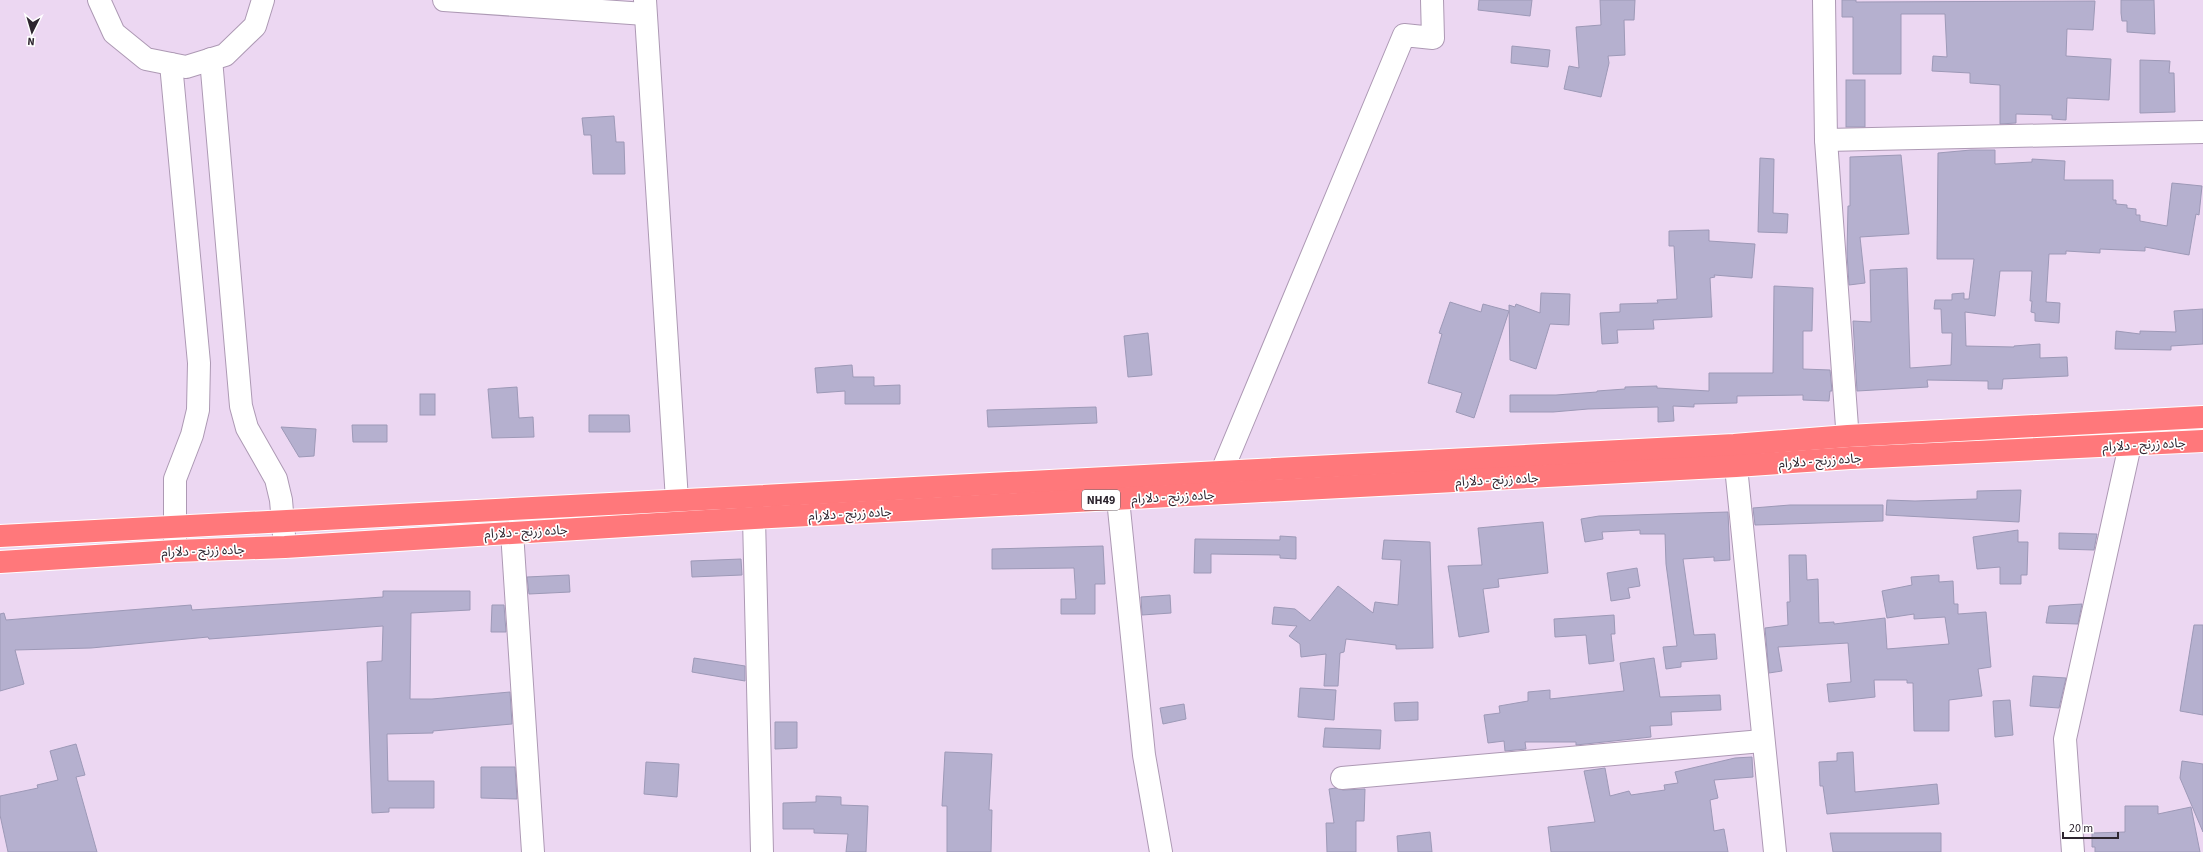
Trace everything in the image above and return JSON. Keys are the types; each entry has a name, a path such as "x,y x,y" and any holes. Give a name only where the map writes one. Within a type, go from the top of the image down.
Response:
{"highway":[{"name":"جاده زرنج - دلارام","path":"0,562 176,551 284,547 754,518 1118,499 1735,456 1848,436 2203,418"},
{"name":"جاده زرنج - دلارام","path":"0,536 1222,471 1735,456 1850,458 2203,441"}],"street":[{"path":"99,0 114,33 146,59 186,67 225,55 255,26 263,0"},
{"path":"444,0 645,7 677,500"},
{"path":"1222,471 1404,35 1433,38 1432,0"},
{"path":"1824,0 1826,140 1850,458"},
{"path":"211,59 241,406 247,428 276,479 281,500 284,547"},
{"path":"171,64 199,363 198,410 192,435 175,479 176,551"},
{"path":"1826,140 2203,132"},
{"path":"2073,852 2066,739 2130,445 2129,421"},
{"path":"1735,456 1762,741 1775,852"},
{"path":"1118,477 1118,499 1144,755 1161,852"},
{"path":"754,518 762,852"},
{"path":"512,532 533,852"},
{"path":"1342,778 1762,741"}],"building":[{"path":"1479,0 1532,0 1530,16 1478,10"},
{"path":"1600,0 1635,0 1634,20 1624,20 1625,55 1608,56 1609,63 1601,97 1564,89 1569,66 1579,68 1576,27 1601,25"},
{"path":"1842,0 1856,0 1856,2 2095,1 2093,30 2067,29 2066,56 2111,59 2109,100 2067,98 2066,120 2052,119 2052,115 2016,114 2016,123 2000,124 2000,85 1970,83 1970,73 1932,71 1933,56 1947,57 1945,14 1901,14 1901,74 1853,74 1853,17 1842,17"},
{"path":"2121,0 2154,0 2155,34 2127,32 2127,21 2122,21"},
{"path":"1512,46 1550,50 1548,67 1511,63"},
{"path":"2140,60 2170,61 2169,73 2174,73 2175,112 2140,113"},
{"path":"1846,80 1865,80 1865,127 1846,127"},
{"path":"614,116 616,142 624,142 625,174 593,174 591,135 584,135 582,118"},
{"path":"1971,150 1995,150 1995,164 2032,162 2032,159 2065,161 2064,180 2113,180 2113,200 2116,200 2116,204 2127,205 2127,208 2136,209 2136,215 2140,215 2140,221 2167,226 2172,183 2202,186 2199,215 2196,214 2189,255 2145,247 2145,251 2100,249 2100,253 2066,251 2066,254 2049,254 2046,302 2060,303 2059,323 2035,321 2035,313 2031,312 2032,301 2030,301 2032,271 2000,271 1995,316 1965,312 1966,346 2014,347 2040,344 2040,358 2067,357 2068,376 2003,379 2002,389 1988,389 1988,381 1927,380 1928,387 1857,391 1853,321 1871,322 1870,270 1907,268 1910,368 1951,365 1952,333 1942,333 1941,309 1934,309 1935,300 1952,300 1952,294 1964,293 1964,299 1969,299 1974,259 1937,259 1938,153"},
{"path":"1901,155 1909,234 1860,237 1865,283 1849,285 1847,253 1848,206 1850,206 1850,157"},
{"path":"1760,158 1774,159 1773,213 1788,214 1787,233 1758,232"},
{"path":"1709,230 1709,241 1755,244 1752,278 1714,275 1715,277 1710,278 1712,317 1653,320 1654,329 1617,330 1618,343 1602,344 1600,313 1620,312 1620,304 1658,303 1657,300 1677,299 1674,246 1669,246 1669,231"},
{"path":"1774,286 1813,288 1812,331 1803,331 1803,369 1830,370 1832,391 1830,391 1829,401 1803,400 1803,395 1737,396 1737,403 1694,404 1694,407 1673,406 1674,421 1658,422 1658,407 1588,409 1553,412 1510,412 1510,395 1556,395 1625,389 1625,387 1657,386 1657,388 1709,391 1709,373 1773,373"},
{"path":"1541,293 1570,294 1569,325 1550,324 1536,369 1510,360 1509,305 1515,307 1516,304 1540,313"},
{"path":"1450,302 1481,312 1483,304 1509,311 1474,418 1456,412 1462,393 1428,383 1442,334 1439,333"},
{"path":"2203,309 2203,344 2171,346 2171,350 2115,349 2116,331 2140,334 2140,331 2176,332 2174,311"},
{"path":"1148,333 1152,375 1128,377 1124,336"},
{"path":"852,365 853,377 874,377 874,386 900,385 900,404 845,404 845,391 817,393 815,368"},
{"path":"517,387 519,418 533,417 534,437 492,438 488,389"},
{"path":"420,394 435,394 435,415 420,415"},
{"path":"1096,407 1097,423 988,427 987,410"},
{"path":"589,415 629,415 630,432 589,432"},
{"path":"352,425 387,425 387,442 353,442"},
{"path":"281,427 316,429 314,456 299,457"},
{"path":"2021,490 2019,522 1886,515 1887,500 1915,501 1977,499 1977,491"},
{"path":"1790,505 1883,505 1883,521 1755,525 1753,508"},
{"path":"1728,512 1730,560 1714,561 1714,557 1683,559 1694,635 1715,634 1717,659 1681,662 1681,667 1666,669 1663,647 1677,646 1666,564 1665,534 1640,534 1640,530 1602,532 1603,539 1585,542 1581,519 1599,516"},
{"path":"1543,522 1548,573 1498,579 1499,587 1483,589 1489,632 1459,637 1448,566 1482,565 1478,528"},
{"path":"2018,530 2018,542 2028,542 2027,575 2021,575 2021,584 2000,584 2000,567 1977,569 1973,537"},
{"path":"2059,533 2097,534 2094,550 2059,549"},
{"path":"1280,536 1296,537 1296,559 1280,558 1280,555 1211,554 1211,573 1194,573 1195,539 1280,540"},
{"path":"1384,540 1430,542 1433,648 1396,649 1396,645 1346,639 1344,652 1340,653 1338,686 1324,686 1326,654 1301,657 1300,644 1289,636 1297,626 1272,624 1274,607 1295,609 1310,621 1338,586 1373,613 1375,602 1398,605 1401,560 1382,559"},
{"path":"1103,546 1105,584 1095,584 1095,614 1061,614 1061,599 1076,599 1074,568 992,569 992,549"},
{"path":"1789,555 1806,555 1807,580 1818,579 1819,623 1834,622 1834,624 1885,618 1887,649 1949,644 1945,617 1914,619 1914,614 1887,618 1882,591 1912,585 1911,577 1939,575 1939,582 1953,581 1954,604 1958,604 1958,614 1986,612 1991,667 1978,669 1982,696 1949,700 1949,731 1914,731 1913,683 1907,683 1907,680 1874,680 1875,697 1829,702 1827,684 1851,682 1848,643 1778,647 1782,671 1769,673 1765,628 1788,625 1787,602 1790,602"},
{"path":"741,559 742,575 692,577 691,561"},
{"path":"1637,568 1640,586 1628,588 1630,598 1611,601 1607,573"},
{"path":"569,575 570,592 529,594 527,577"},
{"path":"383,591 470,591 470,610 411,613 410,699 432,699 510,692 512,724 433,731 433,733 387,734 388,781 434,781 434,808 389,808 389,812 372,813 367,662 382,661 383,626 209,639 208,637 91,648 15,650 24,684 0,691 0,614 4,613 6,620 191,605 192,610 383,597"},
{"path":"1170,595 1171,613 1142,615 1141,597"},
{"path":"2082,604 2078,624 2046,623 2049,606"},
{"path":"492,605 504,605 506,632 491,632"},
{"path":"1614,615 1615,634 1611,634 1614,661 1589,664 1586,635 1555,637 1554,619"},
{"path":"2194,625 2203,625 2203,715 2180,711"},
{"path":"694,658 745,666 745,681 692,672"},
{"path":"1654,658 1660,697 1720,695 1721,710 1671,712 1672,725 1650,726 1651,737 1576,745 1576,742 1525,742 1526,749 1505,751 1504,741 1488,743 1484,715 1500,713 1499,706 1528,701 1528,692 1550,690 1550,699 1624,691 1620,663"},
{"path":"2033,676 2066,678 2059,708 2030,706"},
{"path":"1300,688 1336,690 1334,720 1298,717"},
{"path":"2010,700 2013,735 1995,737 1993,701"},
{"path":"1418,702 1418,720 1395,721 1394,703"},
{"path":"1184,704 1186,719 1163,724 1160,708"},
{"path":"775,722 797,722 797,748 775,749"},
{"path":"1325,728 1381,730 1380,749 1323,747"},
{"path":"76,744 85,775 76,777 97,852 8,852 0,815 0,796 38,788 37,785 58,780 50,751"},
{"path":"945,752 992,754 989,810 992,810 991,852 947,852 947,806 942,806"},
{"path":"1853,752 1855,792 1937,784 1939,804 1827,814 1823,786 1820,786 1819,762 1837,761 1837,753"},
{"path":"1752,757 1753,777 1714,780 1718,798 1710,800 1714,831 1724,829 1728,852 1551,852 1548,827 1595,822 1584,771 1605,768 1610,796 1629,791 1631,795 1665,790 1664,785 1678,783 1675,772 1735,758"},
{"path":"2182,761 2203,764 2203,832 2180,778"},
{"path":"646,762 679,764 677,797 644,794"},
{"path":"481,767 515,767 517,799 481,798"},
{"path":"1336,788 1343,790 1365,789 1364,821 1356,821 1356,852 1327,852 1326,823 1334,823 1329,789"},
{"path":"816,796 841,797 841,805 868,806 866,852 846,852 848,834 814,833 814,829 783,829 783,803 816,802"},
{"path":"2125,806 2158,806 2158,814 2191,807 2200,852 2095,852 2095,847 2092,847 2092,833 2125,832"},
{"path":"1430,832 1432,852 1398,852 1397,836"},
{"path":"1830,833 1941,833 1941,852 1833,852"}]}
